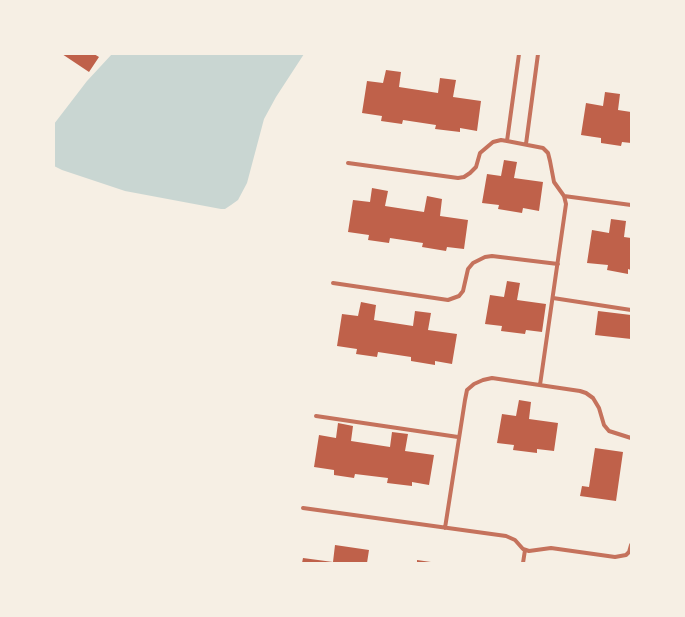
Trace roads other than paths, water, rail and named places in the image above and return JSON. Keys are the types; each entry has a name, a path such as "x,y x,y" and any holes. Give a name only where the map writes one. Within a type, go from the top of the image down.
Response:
{"lane":[{"path":"507,141 519,54"},
{"path":"526,144 538,54"},
{"path":"348,163 464,178 476,167 480,153 493,142 507,141 526,144 543,148 548,153 554,182 564,196 566,212 540,385"},
{"path":"564,196 631,206"},
{"path":"333,283 448,300 459,296 463,291 468,269 473,263 485,257 492,256 558,264"},
{"path":"553,298 631,310"},
{"path":"444,528 465,400 468,390 474,384 492,378 586,393 593,398 599,408 604,425 609,431 631,438"},
{"path":"316,416 458,437"},
{"path":"303,508 506,536 529,551 551,548 615,557 626,555 630,552 631,545"},
{"path":"523,563 525,550"}]}
